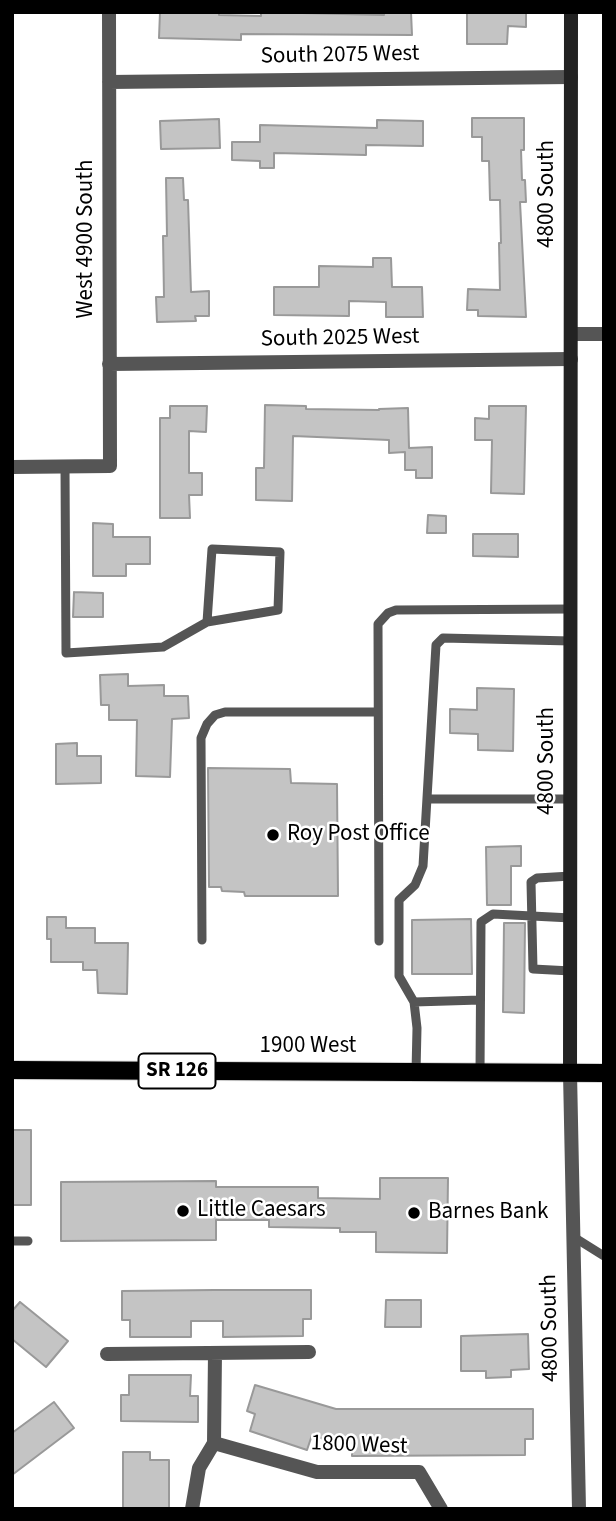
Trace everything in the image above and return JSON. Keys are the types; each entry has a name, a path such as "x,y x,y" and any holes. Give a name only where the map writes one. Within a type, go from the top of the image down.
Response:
{"main road":[{"name":"4800 South","path":"570,1073 571,12"},
{"name":"1900 West","path":"12,1070 604,1073"}],"street":[{"name":"West 4900 South","path":"65,467 110,466 110,12"},
{"name":"South 2075 West","path":"109,82 570,77"},
{"path":"571,334 604,334"},
{"name":"South 2025 West","path":"109,364 570,359"},
{"path":"12,467 65,467"},
{"name":"4800 South","path":"570,1073 579,1509"},
{"path":"107,1354 309,1352"},
{"path":"192,1509 199,1468 214,1443 215,1353"},
{"name":"1800 West","path":"214,1443 317,1472 419,1472 442,1509"}],"lane":[{"path":"65,467 66,653 163,647 207,622 278,610 280,552 212,549 207,622"},
{"path":"379,941 378,624 388,613 396,610 570,609"},
{"path":"416,1072 414,1002 399,976 399,900 415,885 424,866 435,652 439,640 570,641"},
{"path":"202,940 201,738 206,724 215,715 225,712 378,712"},
{"path":"428,799 570,799"},
{"path":"570,876 534,879 531,882 533,969 570,971"},
{"path":"480,1073 481,922 493,914 570,918"},
{"path":"414,1002 480,1000"},
{"path":"572,1236 604,1256"},
{"path":"12,1241 28,1241"}],"building":[{"path":"160,12 219,12 219,15 261,16 261,12 384,15 384,12 411,12 412,35 241,34 241,40 159,38"},
{"path":"467,12 526,12 526,27 508,26 507,44 467,44"},
{"path":"472,118 524,118 524,150 521,150 526,202 520,202 526,317 478,316 478,310 467,310 468,289 500,290 500,200 490,200 489,161 482,161 482,137 472,137"},
{"path":"219,119 220,148 161,149 160,121"},
{"path":"377,120 423,121 423,146 366,145 366,155 274,153 274,168 260,168 260,161 232,160 232,142 260,142 260,125 377,128"},
{"path":"166,178 183,178 184,200 188,200 191,292 209,291 209,316 195,316 196,321 157,322 156,297 164,297"},
{"path":"373,258 391,258 392,287 422,287 423,317 386,317 386,302 349,301 349,316 274,315 274,287 319,287 319,266 373,267"},
{"path":"265,405 306,406 306,409 408,408 409,448 432,447 432,478 416,478 416,470 405,470 405,452 389,453 389,440 293,436 292,501 256,500 256,468 264,468"},
{"path":"170,406 207,406 206,432 189,431 189,473 202,473 202,495 189,495 190,518 160,518 160,418 170,418"},
{"path":"489,406 526,406 524,494 491,493 492,440 475,440 475,418 489,419"},
{"path":"428,515 446,516 446,533 427,533"},
{"path":"93,523 113,524 113,537 150,537 150,564 126,564 126,576 93,576"},
{"path":"473,534 518,534 518,557 473,556"},
{"path":"74,592 103,593 103,617 73,617"},
{"path":"128,674 128,686 164,685 164,696 188,696 189,718 172,719 170,777 136,776 137,720 109,720 109,705 101,705 100,675"},
{"path":"477,688 514,689 513,751 478,750 478,734 450,733 450,709 477,710"},
{"path":"77,743 77,756 101,756 101,783 56,784 56,744"},
{"name":"Roy Post Office","path":"208,768 290,769 291,783 337,784 338,896 245,896 244,892 222,891 221,887 209,887"},
{"path":"521,846 521,866 511,866 511,905 487,905 486,847"},
{"path":"47,917 66,917 66,928 95,928 95,943 128,943 127,994 98,993 97,970 83,970 83,962 51,962"},
{"path":"471,919 472,974 412,974 412,920"},
{"path":"504,923 525,923 524,1013 503,1012"},
{"path":"12,1130 31,1130 31,1205 12,1205"},
{"path":"380,1178 448,1178 447,1253 376,1252 376,1232 340,1232 340,1228 269,1227 269,1220 216,1220 216,1240 61,1241 61,1182 216,1181 216,1187 318,1187 318,1198 380,1199"},
{"path":"311,1290 311,1319 303,1319 303,1336 223,1337 223,1321 191,1321 191,1337 130,1337 130,1320 122,1320 122,1291"},
{"path":"386,1300 421,1300 421,1327 385,1327"},
{"path":"20,1302 68,1341 46,1367 12,1339 12,1311"},
{"path":"528,1334 529,1369 511,1370 511,1377 486,1378 486,1371 461,1371 461,1336"},
{"path":"129,1375 191,1375 190,1396 198,1396 198,1422 121,1421 121,1395 129,1395"},
{"path":"255,1385 336,1409 533,1409 533,1439 525,1439 525,1455 352,1456 352,1438 324,1439 312,1435 307,1450 250,1431 255,1414 247,1411"},
{"path":"54,1402 74,1428 12,1475 12,1433"},
{"path":"123,1452 150,1452 150,1460 169,1460 169,1509 123,1509"}],"place":[{"name":"Roy Post Office","path":"273,835"},
{"name":"Little Caesars","path":"183,1211"},
{"name":"Barnes Bank","path":"414,1213"}]}
